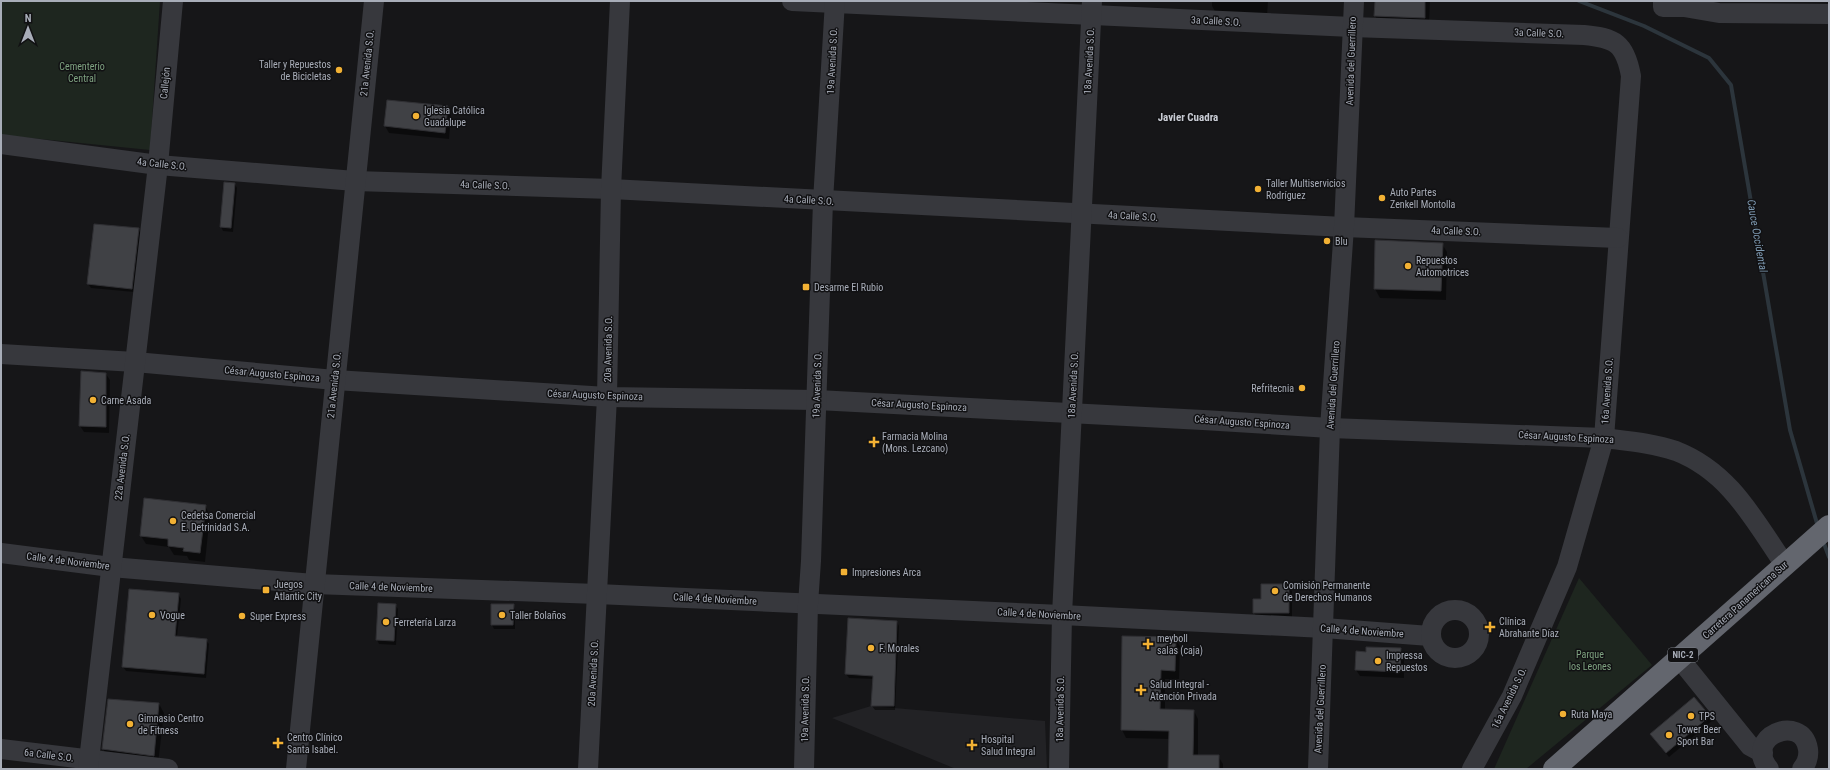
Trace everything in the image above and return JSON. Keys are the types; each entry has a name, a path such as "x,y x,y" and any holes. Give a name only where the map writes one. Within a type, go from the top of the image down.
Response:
{"highway":[{"name":"Carretera Panamericana Sur","path":"1554,769 1821,533"}],"street":[{"name":"Callejón","path":"158,164 173,1"},
{"name":"21a Avenida S.O.","path":"296,769 374,1"},
{"name":"20a Avenida S.O.","path":"588,769 607,396 611,189 620,1"},
{"name":"3a Calle S.O.","path":"792,1 1091,8 1352,27 1602,36 1613,40 1628,60"},
{"name":"Avenida del Guerrillero","path":"1318,769 1330,428 1344,227 1354,1"},
{"path":"1663,1 1663,7 1684,7 1719,13 1829,14"},
{"name":"19a Avenida S.O.","path":"804,769 808,604 817,400 823,200 835,2"},
{"name":"18a Avenida S.O.","path":"1059,769 1062,615 1091,8"},
{"name":"16a Avenida S.O.","path":"1472,769 1512,696 1567,567 1604,438 1631,76 1628,60"},
{"name":"4a Calle S.O.","path":"1,144 158,164 355,181 611,189 1344,227 1618,238"},
{"name":"22a Avenida S.O.","path":"89,765 158,164"},
{"name":"César Augusto Espinoza","path":"1,354 135,362 335,380 607,396 817,400 1330,428 1604,438 1656,446 1677,452 1711,472 1736,493 1785,565"},
{"name":"Calle 4 de Noviembre","path":"1,553 111,567 314,584 597,594 1062,615 1324,628 1430,636"},
{"path":"1680,658 1750,746 1766,761"},
{"path":"1766,761 1764,746 1772,735 1779,731 1793,731 1804,740 1808,746 1807,761 1802,769"},
{"name":"6a Calle S.O.","path":"1,749 89,765 168,769"}],"shaded area":[{"name":"Hospital Salud Integral","path":"871,706 1045,721 1047,769 956,769 832,718"}],"green space":[{"name":"Cementerio Central","path":"1,1 160,1 150,150 1,135"},
{"name":"Parque los Leones","path":"1579,578 1652,665 1526,769 1494,769"}],"building":[{"path":"1375,1 1425,1 1425,18 1374,16"},
{"name":"Iglesia Católica Guadalupe","path":"387,100 448,106 445,133 384,126"},
{"path":"224,182 235,183 231,228 220,227"},
{"path":"94,224 139,228 132,289 87,284"},
{"name":"Repuestos Automotrices","path":"1375,240 1443,243 1441,291 1374,289"},
{"name":"Carne Asada","path":"81,371 106,373 106,427 79,426"},
{"name":"Cedetsa Comercial E. Detrinidad S.A.","path":"144,498 206,505 200,553 183,551 184,548 168,546 168,539 140,536"},
{"name":"Comisión Permanente de Derechos Humanos","path":"1261,584 1289,584 1289,613 1253,613 1253,599 1261,599"},
{"name":"Vogue","path":"129,589 179,593 175,636 207,639 204,674 122,667"},
{"name":"Ferretería Larza","path":"378,603 396,604 394,641 376,640"},
{"name":"Taller Bolaños","path":"491,604 514,604 513,625 491,625"},
{"name":"F. Morales","path":"848,618 897,621 894,706 871,706 873,676 845,674"},
{"name":"Salud Integral - Atención Privada","path":"1122,636 1176,637 1175,671 1161,670 1160,709 1194,710 1193,755 1219,755 1219,769 1168,769 1169,731 1121,730"},
{"name":"Impressa Repuestos","path":"1366,647 1401,648 1400,672 1355,670 1356,651 1366,652"},
{"path":"1694,697 1710,716 1666,753 1650,734"},
{"name":"Gimnasio Centro de Fitness","path":"108,699 159,703 154,756 102,749"}],"waterway":[{"name":"Cauce Occidental","path":"1579,1 1644,26 1709,58 1731,85 1790,430 1818,527"},
{"name":"Cauce Occidental","path":"1823,541 1829,557"}],"place":[{"name":"Taller y Repuestos de Bicicletas","path":"339,70"},
{"name":"Iglesia Católica Guadalupe","path":"416,116"},
{"name":"Taller Multiservicios Rodríguez","path":"1258,189"},
{"name":"Auto Partes Zenkell Montolla","path":"1382,198"},
{"name":"Blu","path":"1327,241"},
{"name":"Repuestos Automotrices","path":"1408,266"},
{"name":"Desarme El Rubio","path":"806,287"},
{"name":"Refritecnia","path":"1302,388"},
{"name":"Carne Asada","path":"93,400"},
{"name":"Farmacia Molina (Mons. Lezcano)","path":"874,442"},
{"name":"Cedetsa Comercial E. Detrinidad S.A.","path":"173,521"},
{"name":"Impresiones Arca","path":"844,572"},
{"name":"Juegos Atlantic City","path":"266,590"},
{"name":"Comisión Permanente de Derechos Humanos","path":"1275,591"},
{"name":"Vogue","path":"152,615"},
{"name":"Taller Bolaños","path":"502,615"},
{"name":"Super Express","path":"242,616"},
{"name":"Ferretería Larza","path":"386,622"},
{"name":"Clínica Abrahante Díaz","path":"1490,627"},
{"name":"meyboll salas (caja)","path":"1148,644"},
{"name":"F. Morales","path":"871,648"},
{"name":"Impressa Repuestos","path":"1378,661"},
{"name":"Salud Integral - Atención Privada","path":"1141,690"},
{"name":"Ruta Maya","path":"1563,714"},
{"name":"TPS","path":"1691,716"},
{"name":"Gimnasio Centro de Fitness","path":"130,724"},
{"name":"Tower Beer Sport Bar","path":"1669,735"},
{"name":"Centro Clínico Santa Isabel.","path":"278,743"},
{"name":"Hospital Salud Integral","path":"972,745"}],"district":[{"name":"Javier Cuadra","path":"1188,117"}]}
